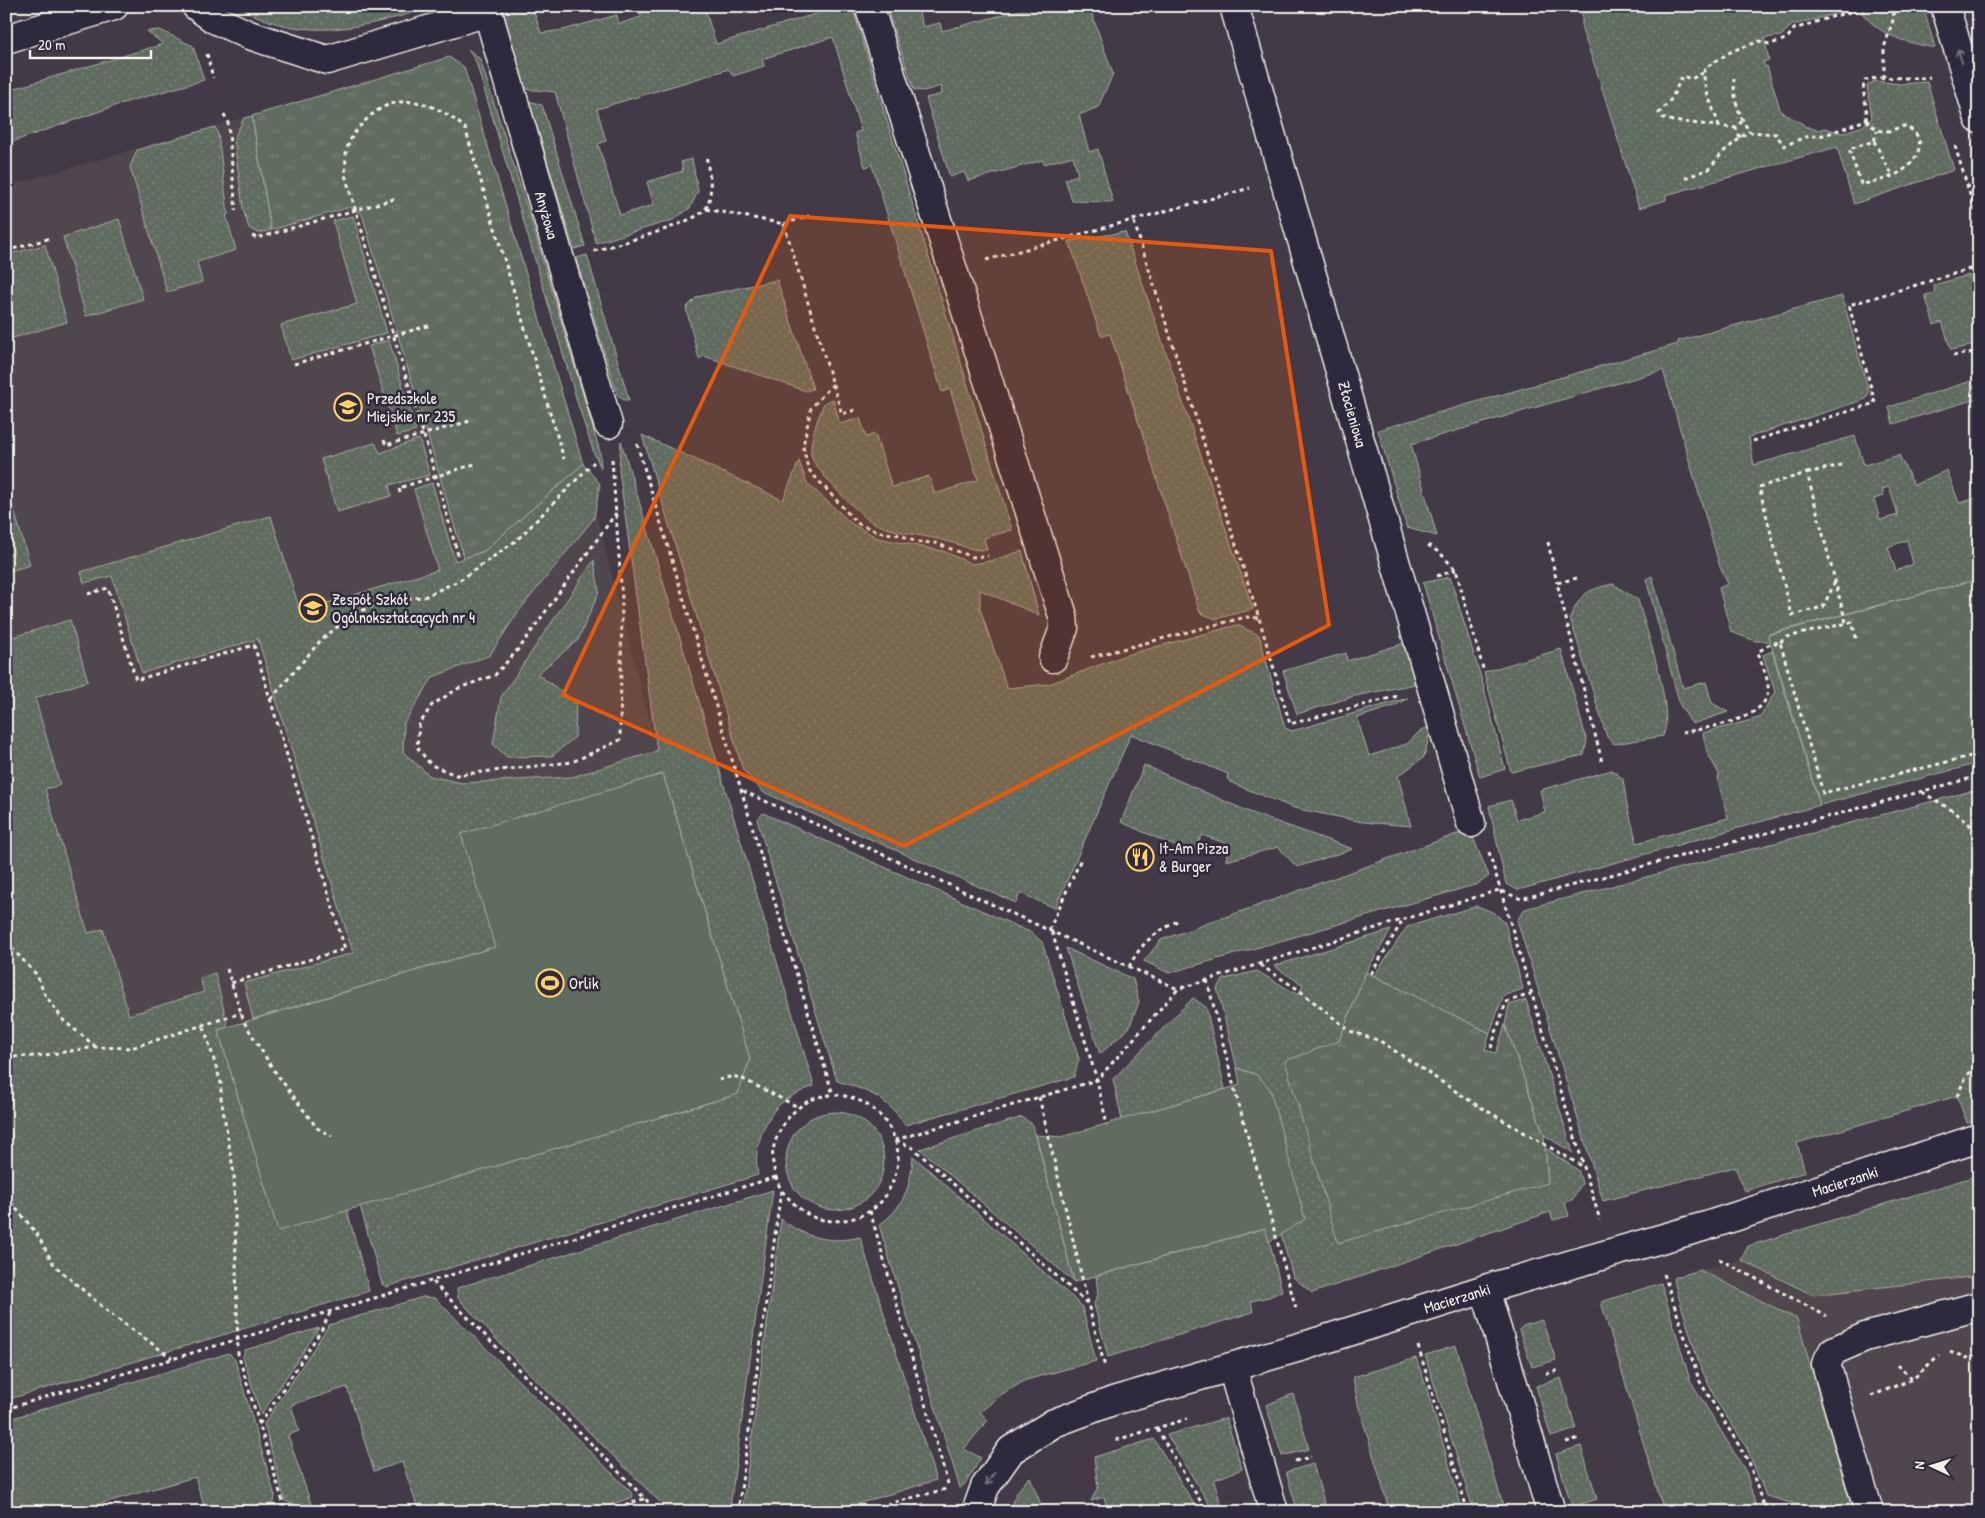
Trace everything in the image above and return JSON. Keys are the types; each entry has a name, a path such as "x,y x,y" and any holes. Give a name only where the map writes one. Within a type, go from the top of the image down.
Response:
{"street":[{"path":"6,39 114,6"},
{"path":"196,6 214,19 249,34 326,60 487,9"},
{"path":"869,6 1063,616 1064,628 1053,658"},
{"name":"Złocieniowa","path":"1234,6 1432,686 1470,823"},
{"path":"1945,6 1979,120"},
{"name":"Anyżowa","path":"487,9 608,424"},
{"name":"Macierzanki","path":"976,1512 984,1486 1011,1450 1054,1423 1113,1401 1232,1367 1485,1289 1706,1226 1979,1138"},
{"path":"1485,1289 1551,1512"},
{"path":"1869,1512 1826,1364 1833,1351 1865,1337 1979,1306"},
{"path":"1232,1367 1274,1512"}],"path":[{"path":"1719,126 1711,107 1704,73 1705,68 1732,51 1760,41 1769,44 1781,41 1788,37 1794,29 1855,11 1885,7 1893,12 1894,17 1884,48 1884,77"},
{"path":"206,52 213,78"},
{"path":"1704,73 1691,78 1682,76 1672,98 1659,114 1663,118 1673,121 1736,128"},
{"path":"1866,120 1868,110 1862,88 1865,80 1884,77 1903,80 1932,76"},
{"path":"1734,78 1737,105 1742,121 1749,131"},
{"path":"458,555 346,175 346,150 354,132 376,110 400,101 424,103 448,113 465,128 564,459"},
{"path":"224,114 228,123 236,211"},
{"path":"1685,178 1709,169 1723,152 1749,131 1776,134 1784,146 1805,137 1825,135 1866,120"},
{"path":"1866,120 1877,131 1884,133 1904,126 1912,129 1918,135 1920,144 1916,157 1903,170 1873,183 1861,184 1858,180 1849,149 1874,141"},
{"path":"1736,128 1742,121"},
{"path":"1736,128 1740,138"},
{"path":"1877,131 1874,141 1892,176"},
{"path":"594,261 591,252 689,221 706,209 711,191 706,154"},
{"path":"953,273 1066,237 1134,222 1284,177"},
{"path":"252,236 257,238 394,199"},
{"path":"706,209 784,224 809,216"},
{"path":"1134,222 1259,618 1290,724 1432,686"},
{"path":"784,224 842,414 858,409"},
{"path":"6,251 51,238"},
{"path":"1754,440 1875,403 1848,305 1979,266"},
{"path":"1970,269 1979,295"},
{"path":"294,364 431,325"},
{"path":"1953,356 1979,351"},
{"path":"833,384 811,408 803,446 808,469 857,523 879,532 901,535 916,542 935,543 973,557 988,556"},
{"path":"384,440 386,445 470,421"},
{"path":"608,424 616,513 623,651 620,740 572,762 456,775 431,765 417,746 419,725 432,705 459,688 494,675 522,646 616,513"},
{"path":"635,437 833,1095"},
{"path":"400,493 399,488 478,462"},
{"path":"271,700 321,640 352,614 386,600 424,597 460,580 517,540 594,462"},
{"path":"1835,582 1823,607 1792,615 1759,487 1846,464"},
{"path":"1807,473 1846,623"},
{"path":"1389,539 1421,541 1440,553 1456,570 1484,672"},
{"path":"1548,542 1602,762"},
{"path":"1557,583 1577,578"},
{"path":"88,594 108,588 136,680 254,645 345,949 231,983"},
{"path":"1053,658 1075,659 1095,657 1246,617 1259,618"},
{"path":"1682,733 1745,717 1760,708 1768,690 1758,652 1770,644 1780,642 1787,637 1852,622 1857,641"},
{"path":"1780,642 1823,793 1979,754"},
{"path":"896,1140 1097,1080 1178,989 1499,890 1521,899 1979,776"},
{"path":"743,791 1178,989"},
{"path":"1922,792 1955,812 1979,833"},
{"path":"1470,823 1482,827 1499,890 1611,1253"},
{"path":"1081,859 1050,931 1097,1080 1107,1125"},
{"path":"1129,967 1138,949 1152,935 1178,920"},
{"path":"1371,974 1404,920"},
{"path":"6,942 37,975 44,993 64,1021 96,1047"},
{"path":"1260,964 1299,990 1350,1031 1380,1041 1475,1104 1584,1168"},
{"path":"227,969 244,1022 273,1069 317,1128 332,1136"},
{"path":"1207,980 1234,1087 1291,1292"},
{"path":"1490,1048 1506,1002 1531,994"},
{"path":"6,1057 38,1056 96,1047 131,1048 204,1027 241,1013"},
{"path":"204,1027 221,1083 221,1098 234,1174 236,1339 238,1354 286,1512"},
{"path":"1957,1096 1965,1079 1979,1060"},
{"path":"719,1080 734,1076 743,1079 798,1107"},
{"path":"833,1095 860,1100 882,1116 896,1140 898,1160 894,1180 885,1198 870,1211 854,1218 836,1221 815,1217 796,1207 781,1190 776,1177 773,1151 781,1126 798,1107 815,1099 833,1095"},
{"path":"1039,1097 1121,1439"},
{"path":"896,1140 912,1148 1088,1304"},
{"path":"6,1410 776,1177"},
{"path":"738,1512 781,1190"},
{"path":"6,1196 37,1234 54,1265 112,1315 172,1359"},
{"path":"856,1512 949,1488 870,1211"},
{"path":"1715,1257 1865,1337 1913,1379 1945,1349 1966,1358 1979,1355"},
{"path":"1662,1271 1670,1287 1699,1380 1749,1462 1763,1505 1759,1512"},
{"path":"433,1282 647,1498 658,1512"},
{"path":"258,1424 268,1412 322,1329 331,1311"},
{"path":"1418,1346 1468,1512"},
{"path":"1157,1429 1207,1512"},
{"path":"602,1512 647,1498"},
{"path":"1763,1505 1797,1512"},
{"path":"265,1512 283,1506"},
{"path":"1591,1512 1600,1509"}],"highlighted area":[{"path":"790,216 1271,251 1329,625 904,846 563,695"}],"shaded area":[{"name":"Zespół Szkół Ogólnokształcących nr 4","path":"449,57 464,67 583,464 663,774 750,1059 738,1094 278,1231 88,1067 6,794 6,187"},
{"path":"1979,1175 1979,1512 1855,1512 1797,1319 1700,1270 1741,1260 1748,1246"}],"green space":[{"path":"238,6 429,6 429,8 357,26 309,29 285,25 262,18"},
{"path":"502,6 532,6 541,33 563,30 617,15 619,24 641,17 639,6 704,6 716,44 842,6 852,6 1012,530 984,538 987,550 982,550 881,526 866,518 849,503 812,458 812,438 819,415 824,403 833,399 840,424 860,418 866,437 875,434 892,487 929,476 935,494 978,480 950,389 942,392 872,165 865,167 855,133 861,131 833,37 762,59 764,66 733,76 729,69 597,109 606,141 598,144 620,215 654,205 647,182 683,171 681,162 692,159 698,191 690,208 673,220 596,243 555,92 525,89"},
{"path":"886,6 917,6 923,27 940,23 942,31 1036,6 1089,6 1113,74 1098,107 1079,115 1089,152 1098,149 1113,202 1072,201 1065,179 1078,175 1073,156 1044,164 1043,160 968,181 964,172 950,177 926,98 942,94 941,86 924,91 914,90"},
{"path":"1599,6 1923,6 1935,48 1892,36 1874,25 1858,8 1792,25 1781,36 1764,38 1769,60 1763,62 1765,67 1767,66 1781,112 1804,126 1818,130 1824,128 1842,133 1863,126 1872,118 1867,86 1874,81 1900,84 1927,82 1954,170 1854,204 1837,147 1666,195 1666,200 1639,208 1598,75 1582,30 1582,13"},
{"path":"160,30 193,46 204,80 123,103 6,144 6,91 163,44 147,31"},
{"path":"468,49 480,59 531,220 600,452 601,468 581,414 476,62"},
{"path":"449,57 464,67 583,464 484,551 464,558 362,214 350,207 271,230 252,116"},
{"path":"529,101 542,105 585,246 574,249"},
{"path":"252,116 271,230 258,233 249,228 243,209 234,138 244,118"},
{"path":"215,127 218,134 228,214 226,215 236,250 197,262 202,282 167,292 130,167 137,150"},
{"path":"353,216 387,333 291,360 281,325 357,304 333,221"},
{"path":"119,219 143,299 86,316 63,237"},
{"path":"1125,232 1253,609 1216,619 1200,613 1110,334 1101,336 1069,241"},
{"path":"45,245 67,322 9,339 6,330 6,255"},
{"path":"587,255 629,400 624,400 617,394 576,258"},
{"path":"1969,275 1979,304 1979,344 1951,350 1942,322 1934,325 1925,295 1935,293 1934,285"},
{"path":"777,280 813,389 806,391 704,356 699,359 686,308 697,297"},
{"path":"1842,296 1869,392 1866,399 1749,437 1754,465 1855,436 1864,465 1899,455 1914,485 1947,470 1959,503 1979,497 1979,579 1768,634 1770,641 1756,641 1731,632 1719,588 1728,584 1720,567 1663,370 1411,444 1437,536 1407,528 1378,430 1678,344 1678,341","holes":["1889,487 1898,515 1880,520 1874,499 1884,496 1882,489","1907,540 1913,564 1896,571 1888,547"]},
{"path":"389,340 416,431 397,436 369,346"},
{"path":"1971,381 1974,387 1979,386 1979,398 1893,424 1889,407"},
{"path":"642,435 783,500 799,461 807,483 852,524 878,538 943,551 972,564 990,561 1022,551 1039,615 980,590 980,609 1007,688 1049,684 1126,655 1237,625 1259,635 1285,728 1292,731 1408,698 1394,706 1357,718 1369,756 1407,744 1420,731 1432,725 1424,757 1398,776 1411,826 1363,822 1294,808 1234,784 1227,779 1228,774 1131,734 1055,908 1020,893 1016,903 763,792 743,770"},
{"path":"419,439 430,475 389,485 391,496 337,512 321,459 375,443 380,453"},
{"path":"621,441 814,1086 784,1101 771,1115 759,1140 758,1175 386,1287 382,1284 360,1206 738,1094 750,1059 663,774 655,776 495,947 253,1019 244,983 353,953 258,639 142,673 112,576 84,583 81,572 271,516 300,611 438,570 414,489 432,483 455,561 484,551 583,464 600,484 594,518 518,612 490,655 433,677 404,723 403,752 430,776 462,783 572,777 657,751 619,470"},
{"path":"6,483 30,565 6,572 6,555 14,553 6,527"},
{"path":"594,560 599,592 578,640 537,674 576,702 575,737 552,756 507,757 493,744 501,697"},
{"path":"1652,576 1683,688 1706,682 1712,703 1728,712 1692,724 1680,705 1646,579"},
{"path":"1450,577 1483,684 1505,769 1480,777 1423,583"},
{"path":"1979,579 1979,763 1820,805 1768,635"},
{"path":"1613,584 1638,600 1653,650 1662,690 1666,724 1663,736 1614,744 1607,737 1570,618 1585,594 1596,588"},
{"path":"70,620 88,681 35,698 60,785 45,789 88,933 103,929 129,1015 204,992 200,978 215,973 228,1027 218,1030 278,1230 347,1210 369,1291 6,1400 6,639"},
{"path":"1408,642 1420,683 1355,696 1297,714 1283,671 1346,653 1347,661"},
{"path":"1561,649 1587,741 1584,755 1511,772 1484,672"},
{"path":"1772,651 1820,805 1518,890 1506,884 1489,806 1511,800 1517,820 1545,812 1540,790 1612,770 1623,779 1627,805 1637,843 1728,818 1718,781 1719,774 1707,752 1703,733 1759,718 1775,692 1763,655"},
{"path":"1144,765 1249,812 1353,849 1297,867 1278,847 1226,861 1228,844 1202,835 1193,854 1121,822"},
{"name":"Orlik","path":"663,774 750,1059 738,1094 278,1231 218,1030 495,947 461,834"},
{"path":"1979,789 1979,1119 1967,1123 1957,1096 1797,1143 1805,1172 1745,1191 1735,1167 1603,1201 1517,920 1525,909"},
{"path":"763,813 1032,933 1042,942 1079,1059 1074,1077 905,1125 891,1108 876,1096 837,1081 757,820"},
{"path":"1457,834 1472,835 1489,876 1478,884 1169,973 1144,961 1161,940"},
{"path":"1477,906 1495,913 1505,923 1523,989 1503,996 1490,1033 1374,976 1407,927"},
{"path":"1391,930 1366,972 1339,1041 1548,1183 1545,1148 1578,1170 1582,1183 1572,1200 1565,1203 1569,1216 1553,1220 1550,1212 1312,1293 1293,1277 1281,1234 1305,1219 1257,1075 1237,1068 1217,988 1224,979 1257,971 1298,995 1303,985 1274,966"},
{"path":"1066,948 1133,979 1139,1002 1129,1028 1100,1054"},
{"path":"1366,972 1490,1033 1485,1050 1496,1053 1505,1025 1544,1135 1548,1183 1338,1243 1285,1061 1339,1041"},
{"path":"1193,998 1206,1007 1225,1089 1122,1120 1113,1079"},
{"path":"1526,1000 1573,1153 1544,1135 1505,1025 1509,1005"},
{"path":"1237,1068 1257,1075 1270,1089 1305,1219 1269,1242 1265,1228 1074,1282 1036,1135 1061,1137 1240,1085"},
{"path":"835,1112 854,1116 869,1127 880,1142 884,1161 880,1180 869,1195 854,1206 835,1210 816,1206 801,1195 790,1180 786,1161 790,1142 801,1127 816,1116"},
{"path":"1022,1117 1033,1125 1074,1282 920,1149"},
{"path":"913,1156 1082,1306 1096,1361 1026,1380 1002,1394 980,1412 988,1420 964,1449 981,1458 965,1484 960,1488 879,1225 895,1211 905,1195"},
{"path":"1979,1175 1979,1276 1813,1295 1741,1260 1748,1246"},
{"path":"773,1190 730,1507 712,1512 670,1512 512,1356 458,1298 457,1288"},
{"path":"781,1219 799,1231 818,1238 838,1240 860,1237 936,1480 831,1512 742,1512"},
{"path":"1266,1228 1282,1291 1269,1297 1251,1301 1253,1312 1108,1357 1094,1304 1098,1295 1096,1276"},
{"path":"1700,1270 1797,1319 1850,1502 1843,1512 1823,1512 1766,1496 1746,1446 1717,1402 1699,1364 1673,1278"},
{"path":"1661,1283 1690,1380 1746,1472 1756,1507 1753,1512 1664,1512 1601,1302"},
{"path":"423,1297 435,1298 631,1492 633,1497 589,1512 419,1512 402,1462 374,1471 347,1387 291,1405 299,1431 288,1435 312,1507 307,1509 285,1501 264,1424 329,1325"},
{"path":"1542,1320 1556,1360 1532,1367 1519,1330 1523,1326"},
{"path":"319,1328 261,1415 243,1357 245,1350"},
{"path":"1456,1346 1505,1512 1474,1512 1425,1355"},
{"path":"229,1353 235,1360 275,1496 274,1502 250,1511 232,1513 206,1512 195,1477 71,1512 6,1512 6,1420"},
{"path":"1416,1358 1463,1512 1390,1512 1358,1404 1353,1377"},
{"path":"1561,1378 1576,1429 1551,1437 1536,1386"},
{"path":"1293,1394 1309,1449 1282,1456 1266,1405"},
{"path":"1226,1418 1242,1469 1214,1480 1223,1512 1214,1512 1167,1435"},
{"path":"1154,1439 1199,1512 1108,1512 1104,1497 1091,1501 1098,1487 1094,1457"},
{"path":"1581,1446 1597,1499 1572,1507 1556,1454"},
{"path":"1313,1464 1327,1512 1298,1512 1286,1472"},
{"path":"1030,1477 1044,1512 1009,1512 1017,1493"},
{"path":"924,1503 927,1512 890,1512"}],"place":[{"name":"Przedszkole Miejskie nr 235","path":"348,407"},
{"name":"Zespół Szkół Ogólnokształcących nr 4","path":"313,608"},
{"name":"It-Am Pizza & Burger","path":"1140,857"},
{"name":"Orlik","path":"550,983"}]}
